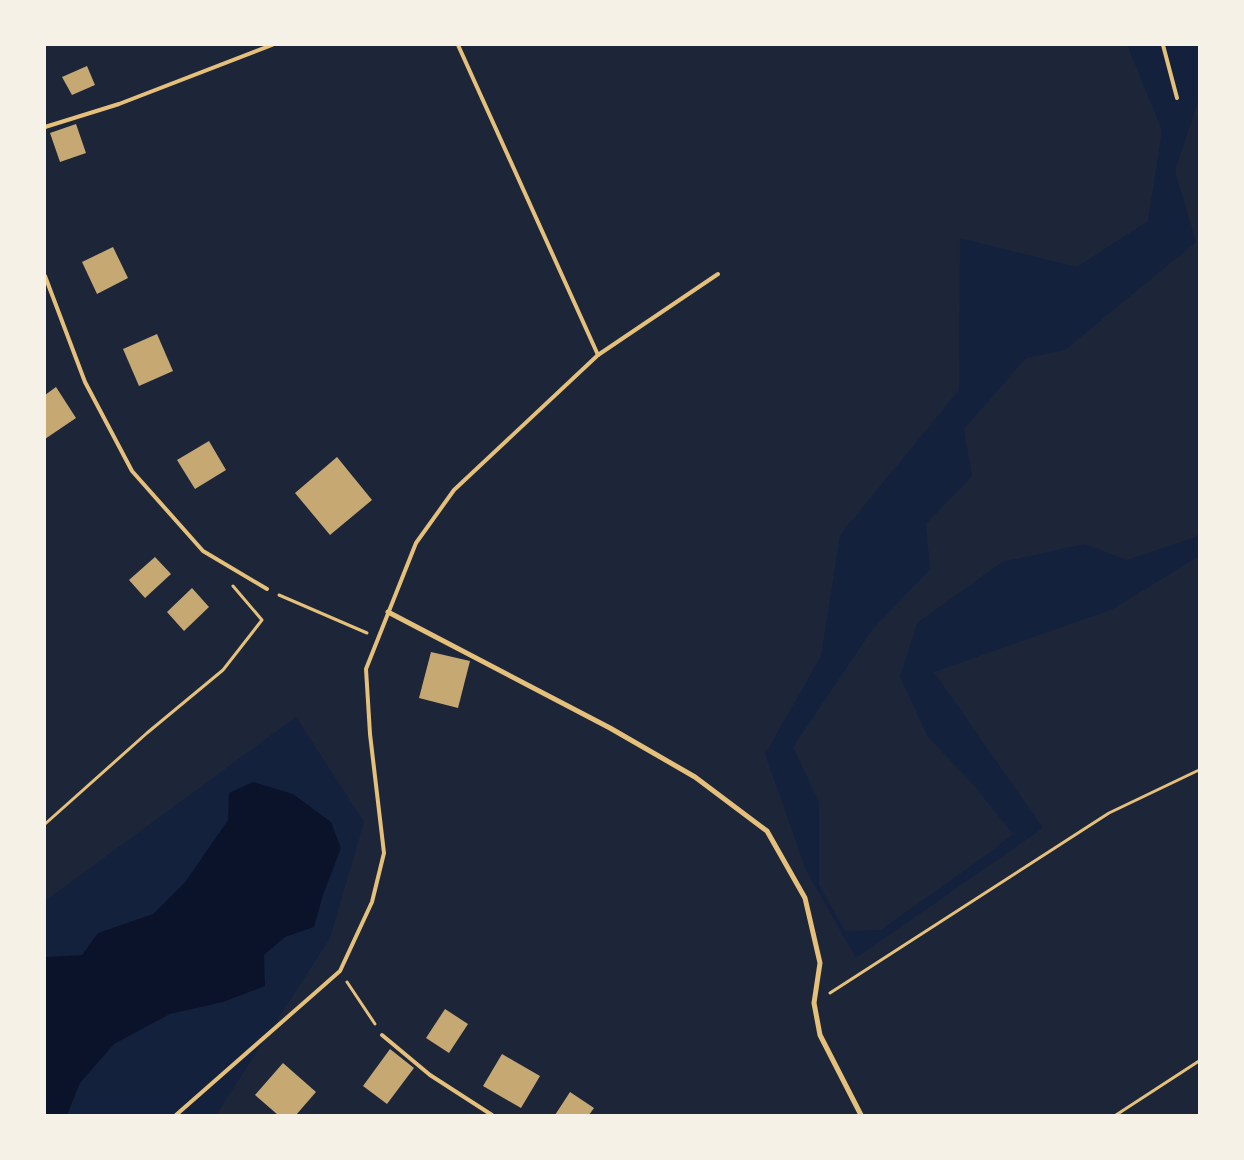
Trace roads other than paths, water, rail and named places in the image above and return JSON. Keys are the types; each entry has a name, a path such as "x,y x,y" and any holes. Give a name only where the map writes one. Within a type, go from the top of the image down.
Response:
{"street":[{"path":"388,612 610,728 694,777 767,831 805,898 820,963 814,1003 820,1035 861,1115"}],"lane":[{"path":"45,127 119,104 272,45"},
{"path":"466,45 459,46 598,355"},
{"path":"1163,45 1177,98"},
{"path":"176,1115 340,971 372,902 384,853 370,734 366,669 380,638 388,612 416,543 454,490 598,355 718,274"},
{"path":"45,276 84,382 132,471 203,551 267,589"},
{"path":"382,1035 430,1075 492,1115"}]}
